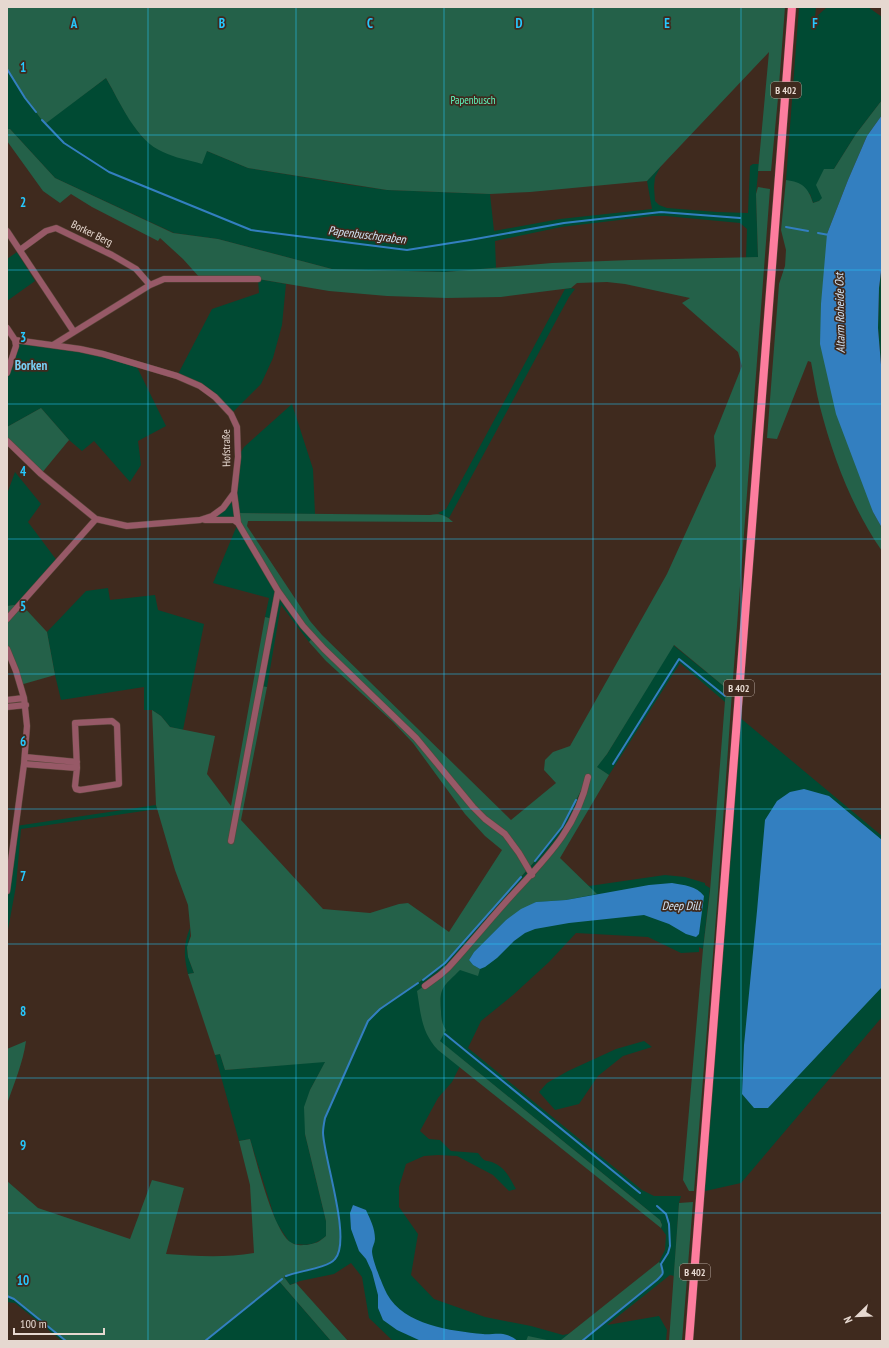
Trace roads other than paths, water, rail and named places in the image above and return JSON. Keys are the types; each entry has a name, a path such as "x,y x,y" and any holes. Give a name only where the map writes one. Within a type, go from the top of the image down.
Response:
{"main road":[{"name":"B 402","path":"689,1341 792,7"}],"street":[{"name":"Borker Berg","path":"20,250 46,231 56,228 112,255 136,269 150,285"},
{"path":"7,230 74,332"},
{"path":"53,345 150,285 164,279 258,279"},
{"path":"7,328 15,340 16,346 7,373"},
{"name":"Hofstraße","path":"15,340 103,354 177,376 200,386 215,398 231,414 237,428 238,457 234,493 238,523"},
{"path":"7,441 41,474 96,520 127,526 200,520 234,520 238,523 278,590 304,626 324,649 416,738 485,819 505,834 519,853 532,875"},
{"path":"200,520 212,516 223,508 234,493"},
{"path":"7,619 96,520"},
{"path":"231,842 278,590"},
{"path":"7,649 16,671 26,705 27,726 7,891"},
{"path":"7,700 24,698"},
{"path":"7,707 26,705"},
{"path":"115,722 117,725 119,784 80,790 76,789 77,765 75,723 115,722"},
{"path":"24,760 77,765"},
{"path":"425,986 440,976 448,968 550,854 567,830 584,793 588,777"}],"water":[{"name":"Altarm Roheide Ost","path":"882,115 882,264 879,288 878,328 882,377 882,528 873,512 836,414 820,344 821,304 827,234 867,136"},
{"path":"804,789 829,796 882,840 882,987 768,1108 754,1108 742,1094 744,1045 765,820 777,801 790,792"},
{"name":"Deep Dill","path":"672,883 694,888 704,896 699,934 696,937 686,934 669,924 644,915 569,923 535,929 525,933 514,941 497,958 485,967 480,969 473,965 469,960 474,952 506,920 521,909 536,902 566,900 649,885"},
{"path":"353,1205 366,1210 375,1235 372,1251 378,1273 387,1294 405,1313 416,1319 443,1328 483,1334 504,1334 518,1341 421,1341 397,1330 383,1320 378,1308 378,1295 372,1272 366,1259 359,1251 351,1229 350,1213"}],"waterway":[{"name":"Papenbuschgraben","path":"7,69 25,98 36,112"},
{"name":"Papenbuschgraben","path":"42,120 64,143 109,172 251,230 407,250 564,223 661,212 740,218"},
{"name":"Papenbuschgraben","path":"786,227 808,231"},
{"name":"Papenbuschgraben","path":"818,233 829,235"},
{"path":"613,764 679,659 725,696"},
{"path":"535,861 562,827 576,800"},
{"path":"423,980 445,963 521,877"},
{"path":"286,1276 326,1265 335,1259 339,1249 339,1218 324,1145 323,1127 325,1118 368,1021 380,1009 418,983"},
{"path":"445,1034 640,1193"},
{"path":"582,1341 657,1280 662,1274 663,1271 661,1264 668,1253 670,1246 669,1224 666,1214 657,1206"},
{"path":"205,1341 282,1279"},
{"path":"7,1296 14,1299 66,1341"}],"district":[{"name":"Borken","path":"31,365"}],"park label":[{"name":"Papenbusch","path":"473,100"}]}
